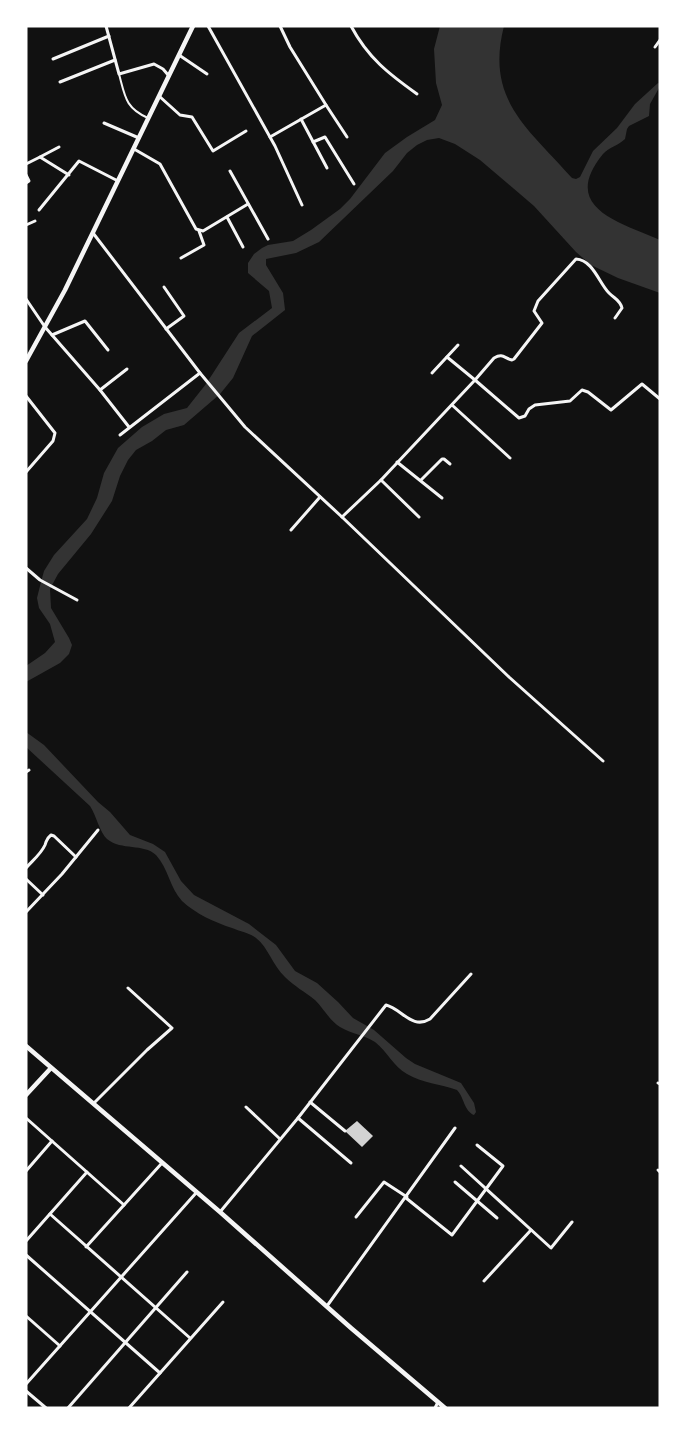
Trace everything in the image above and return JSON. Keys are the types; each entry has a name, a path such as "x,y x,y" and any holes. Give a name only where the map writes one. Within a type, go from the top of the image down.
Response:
{"main road":[{"path":"26,361 119,181 193,26"},
{"path":"26,1046 445,1408"},
{"path":"26,1095 51,1068"}],"street":[{"path":"106,26 118,74 154,64 163,69 169,76"},
{"path":"208,26 270,137 302,205"},
{"path":"280,26 290,47 347,137"},
{"path":"351,26 375,61 389,74 418,94"},
{"path":"53,59 109,36"},
{"path":"655,47 660,40"},
{"path":"179,55 207,74"},
{"path":"60,82 115,60"},
{"path":"159,96 180,115 192,118 213,152 246,131"},
{"path":"270,137 326,105"},
{"path":"301,119 326,168"},
{"path":"104,123 139,138"},
{"path":"313,142 324,137 327,139 354,184"},
{"path":"26,164 59,146"},
{"path":"134,149 160,164 196,230 199,231 204,244 181,258"},
{"path":"40,157 68,175"},
{"path":"39,210 79,161 119,181"},
{"path":"230,171 268,239"},
{"path":"26,175 30,181 26,184"},
{"path":"199,231 248,204"},
{"path":"227,217 243,247"},
{"path":"26,225 35,221"},
{"path":"93,232 204,379 245,427 342,517 509,678 603,761"},
{"path":"342,517 381,480 494,358 504,356 512,360 514,359 542,323 534,311 538,300 576,259 582,260 597,274 607,291 620,301 622,308 615,318"},
{"path":"164,287 184,316 166,329"},
{"path":"26,299 45,327 100,390 129,427"},
{"path":"52,335 85,321 108,350"},
{"path":"432,373 458,345"},
{"path":"447,356 519,418 525,416 529,409 535,405 570,401 582,390 588,392 611,410 642,384 652,390 660,399"},
{"path":"100,390 127,368"},
{"path":"120,435 200,373"},
{"path":"26,396 55,436 26,472"},
{"path":"452,405 510,458"},
{"path":"421,480 442,459 450,464"},
{"path":"398,462 442,498"},
{"path":"381,480 419,517"},
{"path":"291,530 320,497"},
{"path":"26,568 38,578 78,600"},
{"path":"26,912 43,895 98,830"},
{"path":"26,868 51,836 54,836 76,857"},
{"path":"26,879 43,895"},
{"path":"220,1212 298,1118 360,1038 372,1026 385,1006 388,1005 414,1022 425,1022 430,1019 471,974"},
{"path":"94,1103 172,1028 128,988"},
{"path":"310,1102 345,1132"},
{"path":"246,1106 280,1139"},
{"path":"26,1118 124,1205"},
{"path":"298,1118 350,1163"},
{"path":"326,1307 456,1128"},
{"path":"26,1171 52,1141"},
{"path":"356,1217 384,1182 407,1198 452,1235 503,1166 477,1145"},
{"path":"86,1247 162,1163"},
{"path":"461,1166 551,1248 572,1222"},
{"path":"26,1241 87,1172"},
{"path":"455,1182 497,1218"},
{"path":"26,1384 196,1193"},
{"path":"50,1214 190,1338"},
{"path":"484,1281 532,1230"},
{"path":"26,1255 160,1373"},
{"path":"68,1408 187,1272"},
{"path":"129,1408 222,1302"},
{"path":"26,1316 60,1346"},
{"path":"26,1391 46,1408"},
{"path":"435,1408 438,1402"}],"lane":[{"path":"118,74 129,105 134,111 148,118"}],"shaded area":[{"path":"440,26 504,26 500,52 500,74 514,111 540,144 572,178 580,177 593,151 617,128 635,104 658,83 660,84 650,104 649,116 629,126 625,139 603,154 591,172 588,188 591,200 600,210 628,227 660,240 660,293 618,278 591,265 576,252 534,206 480,160 455,144 439,138 427,140 417,145 407,153 393,171 319,242 296,253 266,259 266,265 283,293 285,310 252,336 233,378 220,394 184,425 166,430 136,450 128,460 120,476 112,501 91,534 58,574 50,589 51,608 72,645 69,654 60,663 26,682 26,666 45,653 55,642 50,624 39,608 37,598 44,571 54,555 87,519 97,498 104,473 118,448 142,427 164,414 187,408 206,384 239,333 272,308 269,291 248,273 248,263 254,254 268,245 293,241 340,209 350,199 385,153 435,120 442,105 436,83 434,49"},
{"path":"26,732 44,745 130,835 153,844 165,852 181,881 194,895 249,924 276,945 295,971 317,983 353,1018 374,1030 406,1058 415,1064 461,1083 474,1103 476,1112 474,1115 468,1110 457,1090 407,1074 375,1042 336,1024 315,1000 281,973 264,946 256,938 248,933 225,926 199,914 187,906 178,896 160,860 151,851 119,845 107,839 102,833 90,806 26,747"}],"building":[{"path":"357,1121 373,1136 362,1147 345,1131"}]}
